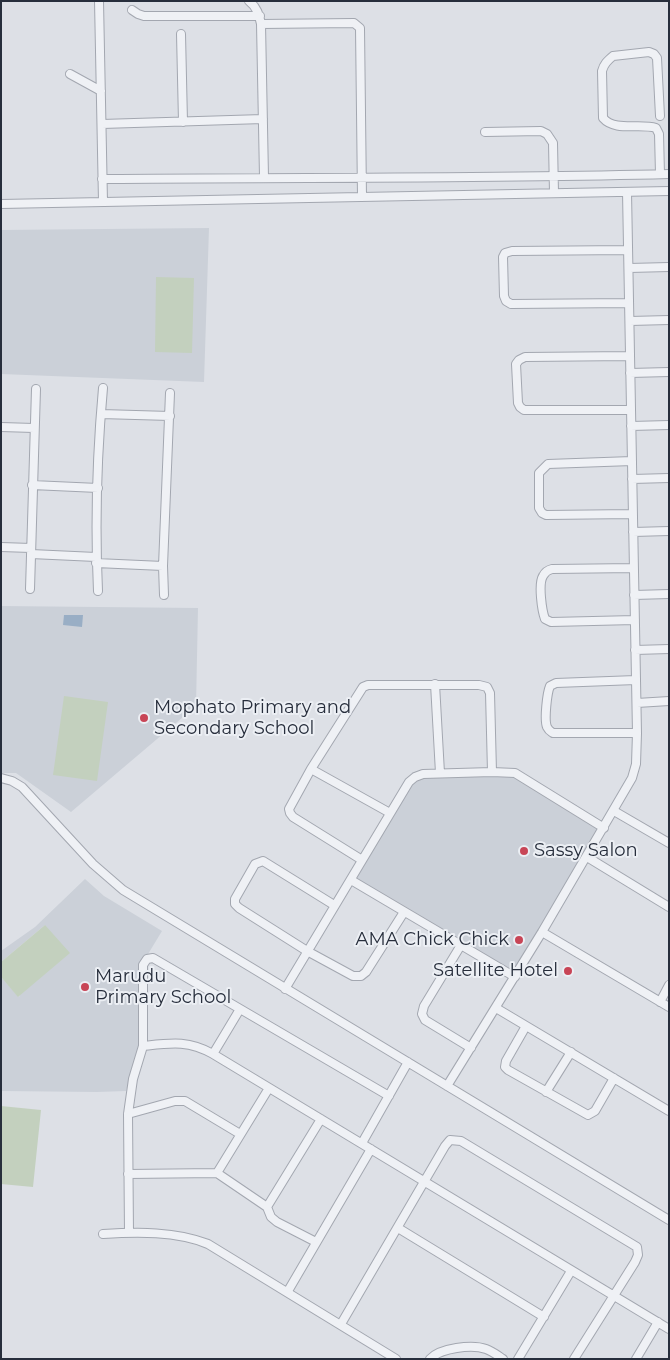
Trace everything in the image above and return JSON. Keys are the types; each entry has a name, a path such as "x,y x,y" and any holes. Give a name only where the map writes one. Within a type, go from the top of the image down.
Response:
{"street":[{"path":"99,1 103,202"},
{"path":"248,1 256,7 260,20 264,177"},
{"path":"132,10 144,16 354,23 360,28 362,197"},
{"path":"181,34 183,122"},
{"path":"660,116 657,58 654,54 649,52 613,56 609,59 604,64 602,71 603,118 607,123 613,125 649,126 656,128 659,134 660,174"},
{"path":"70,74 102,91"},
{"path":"102,124 263,119"},
{"path":"485,132 541,131 547,134 553,143 554,193"},
{"path":"102,179 669,174"},
{"path":"1,204 669,191"},
{"path":"448,1086 587,858 635,770 637,733 627,192"},
{"path":"628,250 512,251 505,253 502,257 504,296 506,301 511,304 629,303"},
{"path":"629,268 669,267"},
{"path":"630,320 669,320"},
{"path":"630,356 525,358 519,360 516,364 518,403 524,410 631,410"},
{"path":"630,373 669,372"},
{"path":"98,591 96,560 103,388"},
{"path":"30,589 36,389"},
{"path":"164,595 163,566 170,393"},
{"path":"101,414 170,416"},
{"path":"631,426 669,425"},
{"path":"1,427 34,428"},
{"path":"632,461 548,464 539,473 539,508 546,515 633,514"},
{"path":"632,479 669,478"},
{"path":"32,485 98,488"},
{"path":"633,532 669,532"},
{"path":"1,547 96,560 163,566"},
{"path":"634,568 552,568 547,571 541,582 542,613 545,620 551,622 635,620"},
{"path":"634,595 669,594"},
{"path":"635,650 669,649"},
{"path":"636,680 556,683 550,686 548,692 546,725 554,733 637,733"},
{"path":"435,684 440,773"},
{"path":"362,860 290,813 289,807 363,687 479,684 486,687 490,693 492,772"},
{"path":"636,703 669,701"},
{"path":"311,769 390,813"},
{"path":"285,989 334,904 409,782 415,777 423,774 440,773 515,773 523,776 604,828"},
{"path":"1,778 12,781 22,787 93,864 123,890 669,1220"},
{"path":"614,811 669,843"},
{"path":"587,858 669,907"},
{"path":"334,904 266,862 257,862 235,899 235,904 307,951 350,975 361,976 366,972 404,912"},
{"path":"350,880 515,976"},
{"path":"542,932 669,1007"},
{"path":"461,945 424,1006 422,1014 425,1020 471,1048"},
{"path":"129,1233 128,1114 133,1079 143,1046 143,966 149,958 158,959 389,1096"},
{"path":"660,1002 669,985"},
{"path":"496,1008 668,1108"},
{"path":"213,1054 240,1009"},
{"path":"526,1026 506,1061 505,1067 508,1070 583,1113 590,1115 595,1111 614,1078"},
{"path":"143,1046 186,1043 213,1054 572,1271 665,1324 636,1359"},
{"path":"546,1092 571,1052"},
{"path":"362,1143 408,1062"},
{"path":"217,1173 269,1088"},
{"path":"128,1114 175,1101 185,1101 240,1134"},
{"path":"267,1207 321,1119"},
{"path":"341,1324 447,1143 450,1140 458,1140 633,1244 638,1250 637,1258 574,1359"},
{"path":"288,1291 371,1149"},
{"path":"128,1174 217,1173 267,1207 271,1216 277,1222 316,1242"},
{"path":"398,1228 544,1317"},
{"path":"103,1234 129,1233 187,1237 208,1244 288,1291 396,1359"},
{"path":"518,1359 572,1271"},
{"path":"430,1359 439,1351 473,1346 486,1349 503,1359"}],"shaded area":[{"path":"209,228 204,382 1,374 1,230"},
{"name":"Mophato Primary and Secondary School","path":"1,606 198,608 196,706 71,812 16,773 1,773"},
{"path":"506,772 604,828 515,977 351,880 415,777"},
{"name":"Marudu Primary School","path":"85,879 104,896 162,931 139,969 140,1048 126,1091 1,1091 1,977 19,997 45,925 1,962 1,951 35,927"}],"green space":[{"path":"156,277 194,278 192,353 155,352"},
{"path":"64,696 108,702 97,781 53,775"},
{"path":"45,925 70,953 18,997 1,977 1,962"},
{"path":"1,1106 41,1110 33,1187 1,1184"}],"water":[{"path":"64,615 83,615 82,627 63,625"}],"place":[{"name":"Mophato Primary and Secondary School","path":"144,718"},
{"name":"Sassy Salon","path":"524,851"},
{"name":"AMA Chick Chick","path":"519,940"},
{"name":"Satellite Hotel","path":"568,971"},
{"name":"Marudu Primary School","path":"85,987"}]}
